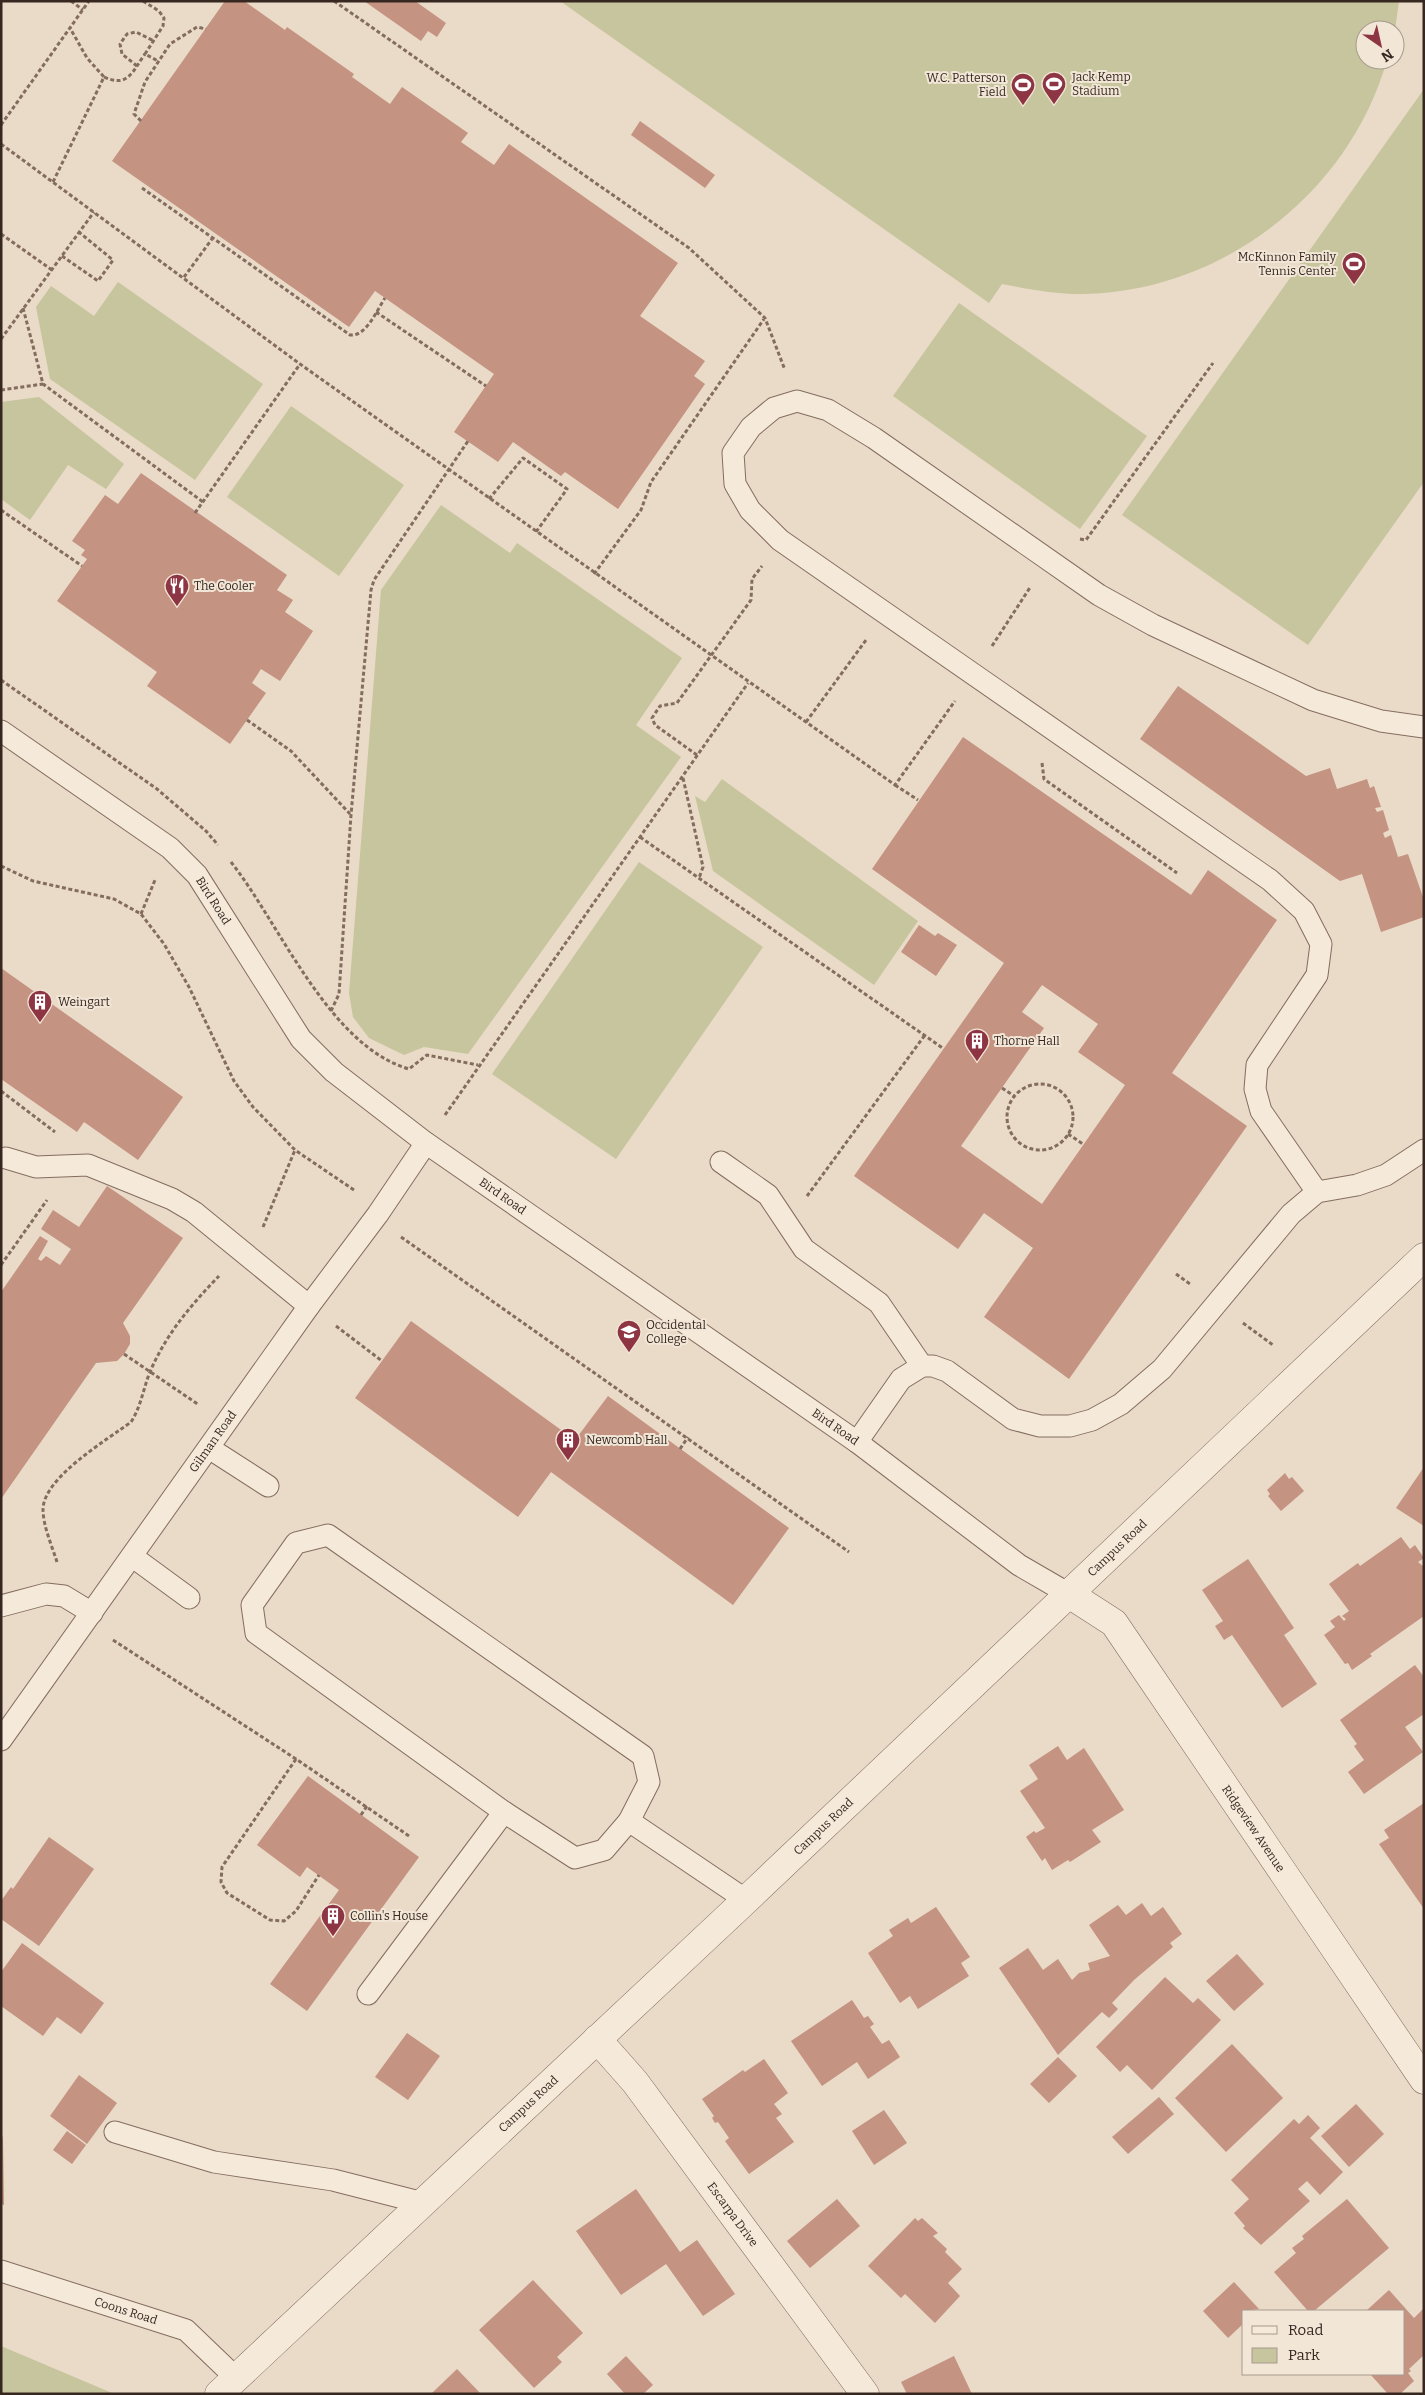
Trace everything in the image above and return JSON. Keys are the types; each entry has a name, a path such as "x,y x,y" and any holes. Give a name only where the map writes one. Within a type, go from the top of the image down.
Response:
{"street":[{"name":"Campus Road","path":"227,2386 746,1900 1424,1257"},
{"name":"Ridgeview Avenue","path":"1069,1594 1114,1623 1424,2080"},
{"name":"Escarpa Drive","path":"597,2039 635,2082 865,2394"}],"lane":[{"path":"1317,1192 1261,1112 1255,1089 1257,1065 1317,975 1321,944 1304,911 1270,880 780,540 750,510 734,484 733,453 751,427 774,408 796,401 828,410 874,438 1099,595 1153,625 1313,700 1381,721 1424,727"},
{"name":"Bird Road","path":"1,731 170,848 197,875 301,1039 334,1072 426,1143 857,1442 1020,1565 1069,1594"},
{"name":"Gilman Road","path":"1,1740 310,1306 378,1214 426,1143"},
{"path":"857,1442 901,1379 922,1366 933,1366 947,1372 1013,1419 1040,1426 1070,1426 1092,1420 1121,1404 1162,1369 1291,1214 1317,1192 1357,1185 1386,1175 1424,1150"},
{"path":"6,1158 36,1167 88,1165 172,1199 194,1212 310,1306"},
{"path":"721,1162 768,1195 804,1249 879,1302 922,1366"},
{"path":"209,1448 268,1486"},
{"path":"328,1535 644,1756 648,1782 629,1821 604,1850 575,1858 504,1812 256,1633 252,1605 296,1543 328,1535"},
{"path":"133,1557 189,1598"},
{"path":"1,1606 46,1594 64,1596 89,1618"},
{"path":"368,1994 504,1812"},
{"path":"629,1821 746,1900"},
{"path":"115,2132 214,2162 333,2180 423,2203"},
{"name":"Coons Road","path":"1,2271 186,2330 227,2386"}],"path":[{"path":"71,1 83,10"},
{"path":"1,125 89,1"},
{"path":"70,28 87,58 104,78 116,82 125,80 163,26 164,18 159,10 143,1"},
{"path":"334,1 689,248 765,318 796,401"},
{"path":"141,121 134,114 145,82 170,44 197,27 206,29"},
{"path":"136,66 122,54 120,44 127,34 136,32 154,41"},
{"path":"145,54 158,61"},
{"path":"53,182 104,78"},
{"path":"1,144 300,364 748,683 918,800"},
{"path":"142,188 212,239 350,334 356,335 362,332 385,298"},
{"path":"1,339 94,212"},
{"path":"62,256 98,281 113,260 80,233"},
{"path":"1,234 52,270"},
{"path":"184,277 212,239"},
{"path":"23,308 43,384 202,502"},
{"path":"376,312 486,386"},
{"path":"594,574 641,510 651,482 765,318"},
{"path":"895,785 1064,538 1086,540 1213,363"},
{"path":"195,512 300,364"},
{"path":"1,390 43,384"},
{"path":"331,1012 339,994 351,815 371,590 374,580 468,441"},
{"path":"489,499 523,458 552,478 567,489 536,532"},
{"path":"1,510 82,566"},
{"path":"697,755 655,725 652,718 660,706 677,703 751,600 752,579 763,564"},
{"path":"806,722 860,649"},
{"path":"426,1143 478,1065 748,683"},
{"path":"247,720 291,751 351,815"},
{"path":"682,777 703,866 699,878"},
{"path":"640,837 944,1049"},
{"path":"1,866 33,881 114,899 141,914 164,944 189,987 234,1081 253,1107 295,1150 361,1194"},
{"path":"786,1224 925,1035"},
{"path":"1044,1084 1059,1090 1070,1102 1073,1119 1068,1134 1054,1147 1045,1149 1036,1150 1020,1144 1008,1130 1006,1112 1014,1096 1027,1086 1044,1084"},
{"path":"1002,1088 1014,1096"},
{"path":"1,1091 59,1135 88,1165"},
{"path":"1068,1134 1084,1144"},
{"path":"243,1252 262,1227 295,1150"},
{"path":"1,1265 34,1219"},
{"path":"394,1232 849,1552"},
{"path":"46,1594 58,1568 43,1508 53,1486 68,1468 131,1422 138,1412 151,1372 179,1322 195,1301 212,1284"},
{"path":"310,1306 382,1361"},
{"path":"124,1354 226,1424"},
{"path":"680,1449 688,1437"},
{"path":"89,1618 409,1836"},
{"path":"296,1759 222,1867 221,1882 226,1893 234,1898 270,1920 284,1921 296,1911 319,1875"},
{"path":"361,1815 367,1806"}],"green space":[{"name":"Jack Kemp Stadium","path":"560,1 1399,1 1396,20 1355,20 1355,70 1383,70 1369,108 1343,153 1310,193 1272,227 1229,255 1182,276 1132,289 1081,294 1051,292 1002,284 989,303"},
{"name":"McKinnon Family Tennis Center","path":"1424,89 1424,482 1308,645 1122,515"},
{"path":"118,282 263,384 195,480 50,379 36,307 51,286 94,316"},
{"path":"959,303 1147,436 1080,529 893,396"},
{"path":"39,397 124,464 106,489 68,465 30,520 1,499 1,402"},
{"path":"291,406 404,485 339,576 227,497"},
{"path":"441,505 510,553 517,543 682,658 636,725 681,757 468,1054 424,1047 404,1055 369,1038 353,1017 349,993 381,590"},
{"path":"722,779 918,921 874,985 713,871 695,796 705,802"},
{"path":"639,862 763,947 616,1159 492,1074"},
{"path":"1,2346 112,2393 1,2394"}],"building":[{"path":"225,1 244,1 285,30 287,27 354,74 352,77 390,104 402,87 468,133 461,142 494,165 509,144 678,263 640,316 705,361 694,376 705,384 618,509 565,472 561,476 513,442 498,462 454,432 494,374 375,291 349,327 112,161"},
{"path":"364,1 415,1 446,23 437,37 428,31 421,41"},
{"path":"640,121 715,175 705,188 631,135"},
{"name":"The Cooler","path":"141,473 287,575 277,590 293,600 285,612 313,631 280,681 261,669 252,683 266,693 230,744 147,686 157,672 57,601 87,559 81,555 85,550 72,541 105,495 118,504"},
{"path":"1178,686 1306,776 1330,768 1337,789 1367,779 1370,788 1374,786 1381,807 1375,808 1377,812 1383,810 1389,830 1383,833 1385,838 1391,835 1398,857 1408,854 1424,900 1424,917 1381,932 1362,874 1340,881 1140,739"},
{"name":"Thorne Hall","path":"963,737 1191,895 1208,870 1277,920 1172,1073 1247,1126 1069,1379 984,1317 1033,1248 984,1213 958,1249 854,1176 1004,963 872,869","holes":["1042,985 1098,1024 1078,1052 1125,1085 1042,1204 961,1146 1044,1028 1022,1012"]},
{"path":"919,925 935,936 938,933 957,945 936,976 901,952"},
{"name":"Weingart","path":"1,968 183,1097 138,1160 84,1122 77,1132 1,1079"},
{"path":"107,1186 183,1238 123,1323 130,1336 130,1344 124,1354 117,1361 96,1363 1,1499 1,1292 40,1236 48,1241 38,1259 41,1261 46,1256 60,1265 71,1249 41,1229 53,1210 79,1227"},
{"name":"Newcomb Hall","path":"411,1321 575,1440 608,1396 789,1528 733,1605 551,1472 518,1517 355,1398"},
{"path":"1424,1467 1424,1526 1396,1508"},
{"path":"1285,1473 1289,1479 1292,1477 1304,1491 1281,1511 1268,1496 1270,1494 1267,1490"},
{"path":"1401,1537 1410,1549 1415,1545 1424,1558 1418,1562 1424,1567 1424,1616 1370,1654 1372,1656 1352,1670 1348,1663 1345,1664 1324,1635 1335,1627 1330,1621 1339,1615 1344,1621 1346,1619 1342,1616 1349,1611 1329,1584 1358,1563 1360,1566"},
{"path":"1248,1559 1294,1628 1284,1635 1317,1684 1282,1708 1232,1635 1224,1640 1215,1626 1223,1621 1202,1590"},
{"path":"1415,1665 1424,1677 1424,1714 1405,1727 1423,1752 1364,1794 1348,1772 1364,1760 1354,1746 1357,1744 1340,1720"},
{"path":"1058,1746 1067,1760 1084,1748 1124,1810 1092,1830 1101,1842 1070,1862 1068,1860 1052,1870 1045,1858 1042,1861 1026,1837 1034,1831 1036,1833 1045,1828 1020,1791 1038,1779 1029,1765"},
{"name":"Collin's House","path":"308,1776 419,1857 307,2011 270,1984 339,1890 307,1867 300,1877 257,1845"},
{"path":"1424,1803 1424,1909 1379,1844 1389,1838 1384,1830"},
{"path":"49,1837 94,1869 39,1946 1,1919 1,1901 11,1887 13,1889"},
{"path":"1142,1903 1151,1916 1163,1907 1182,1934 1170,1943 1173,1947 1134,1980 1112,2003 1118,2009 1109,2018 1102,2012 1058,2055 999,1968 1028,1948 1043,1970 1058,1959 1072,1980 1079,1973 1090,1970 1088,1963 1110,1956 1089,1925 1118,1905 1126,1915"},
{"path":"936,1907 970,1957 961,1963 969,1976 918,2009 910,1996 900,2003 868,1953 893,1936 889,1930 908,1918 911,1923"},
{"path":"22,1943 104,2003 81,2034 57,2017 43,2036 1,2006 1,1972"},
{"path":"1237,1954 1264,1984 1234,2011 1206,1981"},
{"path":"1165,1977 1193,2003 1198,1998 1221,2020 1152,2090 1127,2065 1120,2072 1096,2047"},
{"path":"852,2000 864,2018 868,2016 874,2024 870,2027 882,2044 889,2040 900,2057 868,2079 857,2062 822,2086 791,2041"},
{"path":"407,2033 440,2056 408,2100 375,2077"},
{"path":"1232,2044 1283,2098 1226,2152 1175,2098"},
{"path":"1058,2057 1077,2076 1049,2103 1030,2084"},
{"path":"764,2059 788,2093 774,2104 782,2114 776,2118 794,2142 749,2174 725,2141 729,2138 718,2122 715,2123 712,2118 714,2116 702,2099 743,2070 745,2072"},
{"path":"79,2075 117,2103 87,2144 50,2116"},
{"path":"1159,2097 1174,2114 1128,2154 1112,2137"},
{"path":"1356,2104 1384,2134 1349,2167 1321,2136"},
{"path":"884,2110 907,2143 874,2165 852,2131"},
{"path":"1308,2115 1320,2128 1310,2138 1343,2172 1320,2195 1307,2181 1298,2189 1310,2201 1261,2245 1243,2228 1245,2226 1234,2213 1249,2199 1231,2180 1294,2119 1299,2124"},
{"path":"67,2131 86,2145 72,2164 53,2150"},
{"path":"2,2134 3,2140 4,2205 1,2204"},
{"path":"636,2189 680,2252 697,2240 735,2294 703,2316 666,2264 621,2295 576,2231"},
{"path":"837,2199 860,2226 810,2268 787,2241"},
{"path":"1347,2199 1389,2248 1315,2310 1307,2310 1274,2272 1296,2253 1292,2248 1304,2239 1302,2236"},
{"path":"915,2218 918,2221 922,2218 938,2233 933,2236 947,2249 945,2252 962,2269 948,2283 960,2296 935,2323 905,2294 901,2298 868,2266"},
{"path":"533,2280 583,2333 557,2357 562,2362 534,2388 479,2330"},
{"path":"1234,2282 1259,2309 1242,2310 1242,2325 1228,2338 1203,2311"},
{"path":"1389,2290 1414,2318 1424,2308 1424,2355 1409,2369 1411,2371 1408,2373 1414,2381 1400,2394 1388,2394 1371,2375 1405,2375 1405,2310 1367,2310"},
{"path":"626,2356 653,2385 643,2394 625,2394 607,2374"},
{"path":"954,2356 972,2394 907,2394 901,2382"},
{"path":"457,2369 481,2394 431,2394"}],"place":[{"name":"Jack Kemp Stadium","path":"1054,105"},
{"name":"W.C. Patterson Field","path":"1023,106"},
{"name":"McKinnon Family Tennis Center","path":"1354,285"},
{"name":"The Cooler","path":"177,607"},
{"name":"Weingart","path":"40,1023"},
{"name":"Thorne Hall","path":"977,1062"},
{"name":"Occidental College","path":"629,1353"},
{"name":"Newcomb Hall","path":"568,1461"},
{"name":"Collin's House","path":"333,1937"}]}
